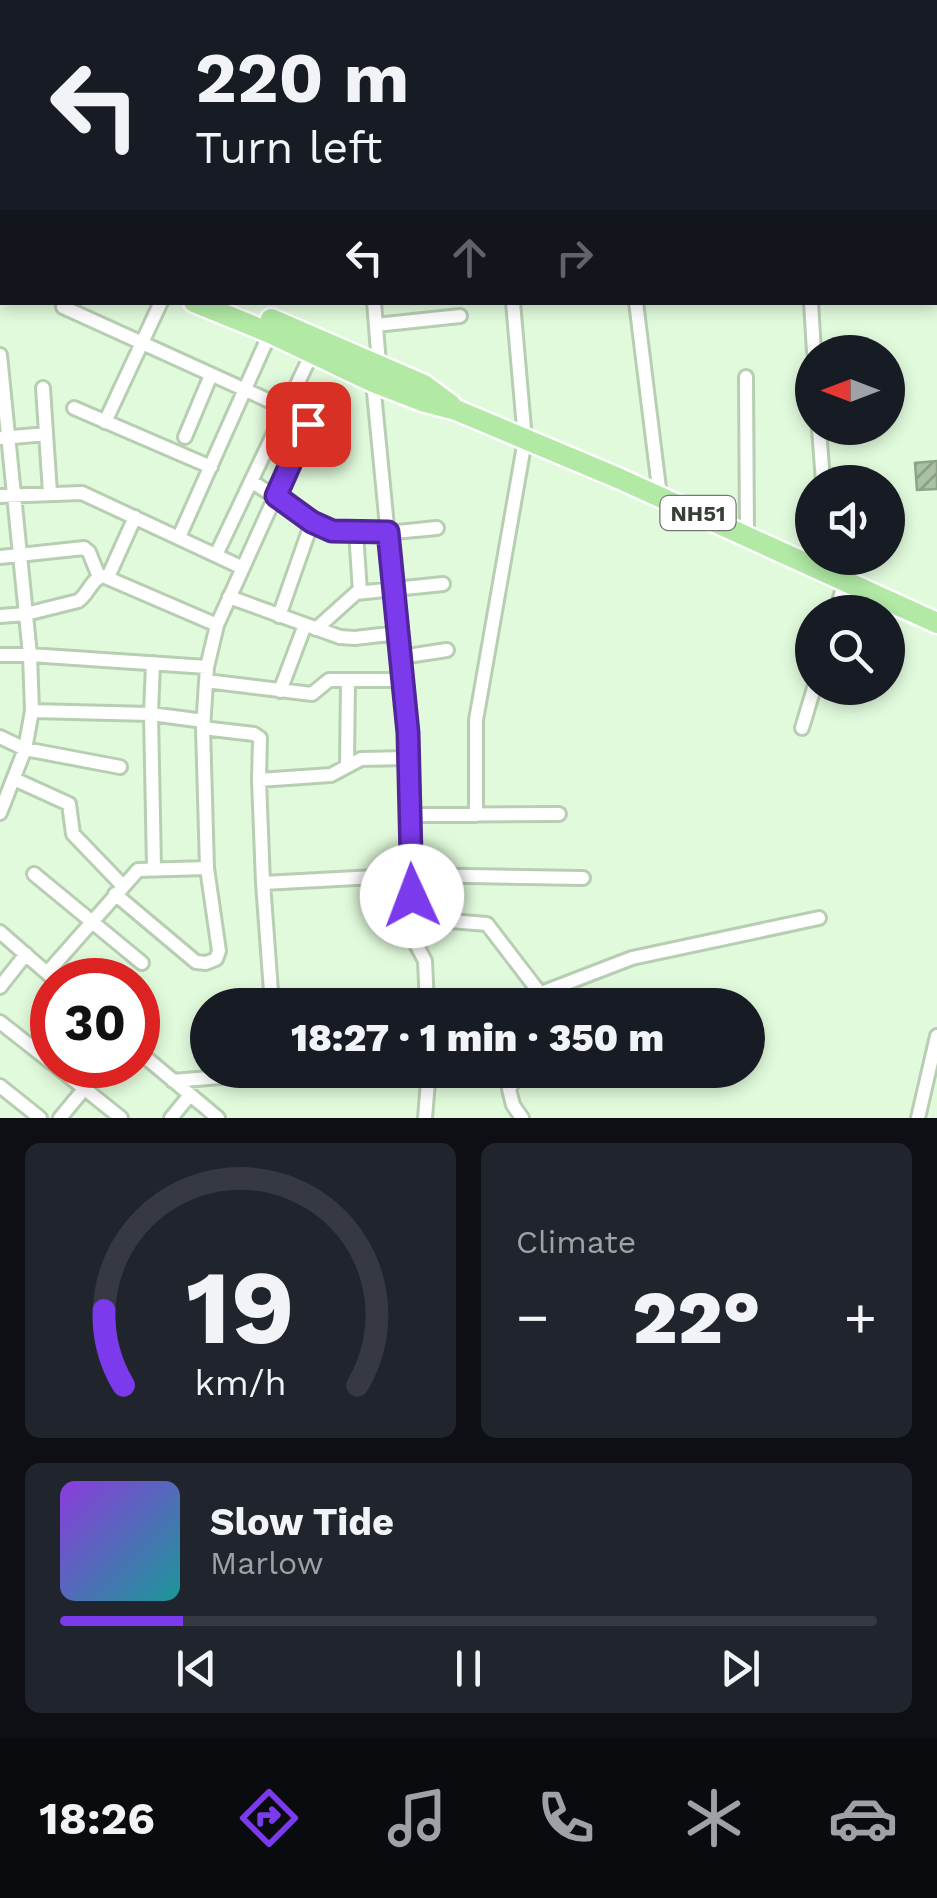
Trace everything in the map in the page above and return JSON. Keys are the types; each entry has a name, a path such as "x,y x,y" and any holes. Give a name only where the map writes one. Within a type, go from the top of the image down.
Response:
{"highway":[{"name":"NH51","path":"201,305 312,353 432,389 456,410 795,555"},
{"name":"NH51","path":"237,305 376,373"},
{"name":"NH51","path":"842,575 937,622"}],"street":[{"path":"106,422 160,305"},
{"path":"374,305 376,373 408,758 414,940 425,961 426,988"},
{"path":"476,815 476,720 525,440 512,305"},
{"path":"636,305 660,496"},
{"path":"811,305 813,335"},
{"path":"14,779 67,802 73,834 119,890 196,962 216,958 219,951 207,868 203,724 207,674 217,625 308,424 305,417 64,307"},
{"path":"376,325 460,316"},
{"path":"179,537 270,333"},
{"path":"216,555 312,353"},
{"path":"0,355 7,495 26,614 32,711 25,749 2,804"},
{"path":"185,438 212,375"},
{"path":"746,377 747,536"},
{"path":"43,388 50,493"},
{"path":"74,408 211,467"},
{"path":"4,438 46,434"},
{"path":"252,482 332,531 437,528"},
{"path":"7,495 82,493 243,568"},
{"path":"0,616 26,614 81,599 104,577 135,517"},
{"path":"279,616 312,522"},
{"path":"356,532 360,592"},
{"path":"0,557 84,548 104,577 217,625"},
{"path":"280,691 310,627 352,595 444,584"},
{"path":"229,598 347,638 398,633"},
{"path":"400,657 448,650"},
{"path":"0,655 153,663 280,691 312,694 327,680 403,680"},
{"path":"153,663 154,868"},
{"path":"347,766 348,680"},
{"path":"802,728 809,705"},
{"path":"32,711 151,714 258,736 271,988"},
{"path":"0,737 25,749 120,767"},
{"path":"259,780 330,775 362,759 408,758"},
{"path":"410,816 559,814"},
{"path":"64,958 91,921 138,870 207,868"},
{"path":"34,874 136,958"},
{"path":"263,884 412,875 584,878"},
{"path":"413,918 487,924 536,988"},
{"path":"568,988 632,958 819,918"},
{"path":"0,932 31,958"},
{"path":"0,987 26,954"},
{"path":"0,1022 30,1045"},
{"path":"918,1118 937,1036"},
{"path":"160,1070 218,1118"},
{"path":"173,1082 190,1080"},
{"path":"0,1086 40,1118"},
{"path":"60,1118 84,1088 122,1118"},
{"path":"425,1118 428,1088"},
{"path":"510,1088 513,1105 522,1118"},
{"path":"171,1118 190,1095"}],"building":[{"path":"937,461 937,489 917,490 915,463"}],"route":[{"path":"308,424 276,496 332,531 388,532 408,733 412,896"}]}
